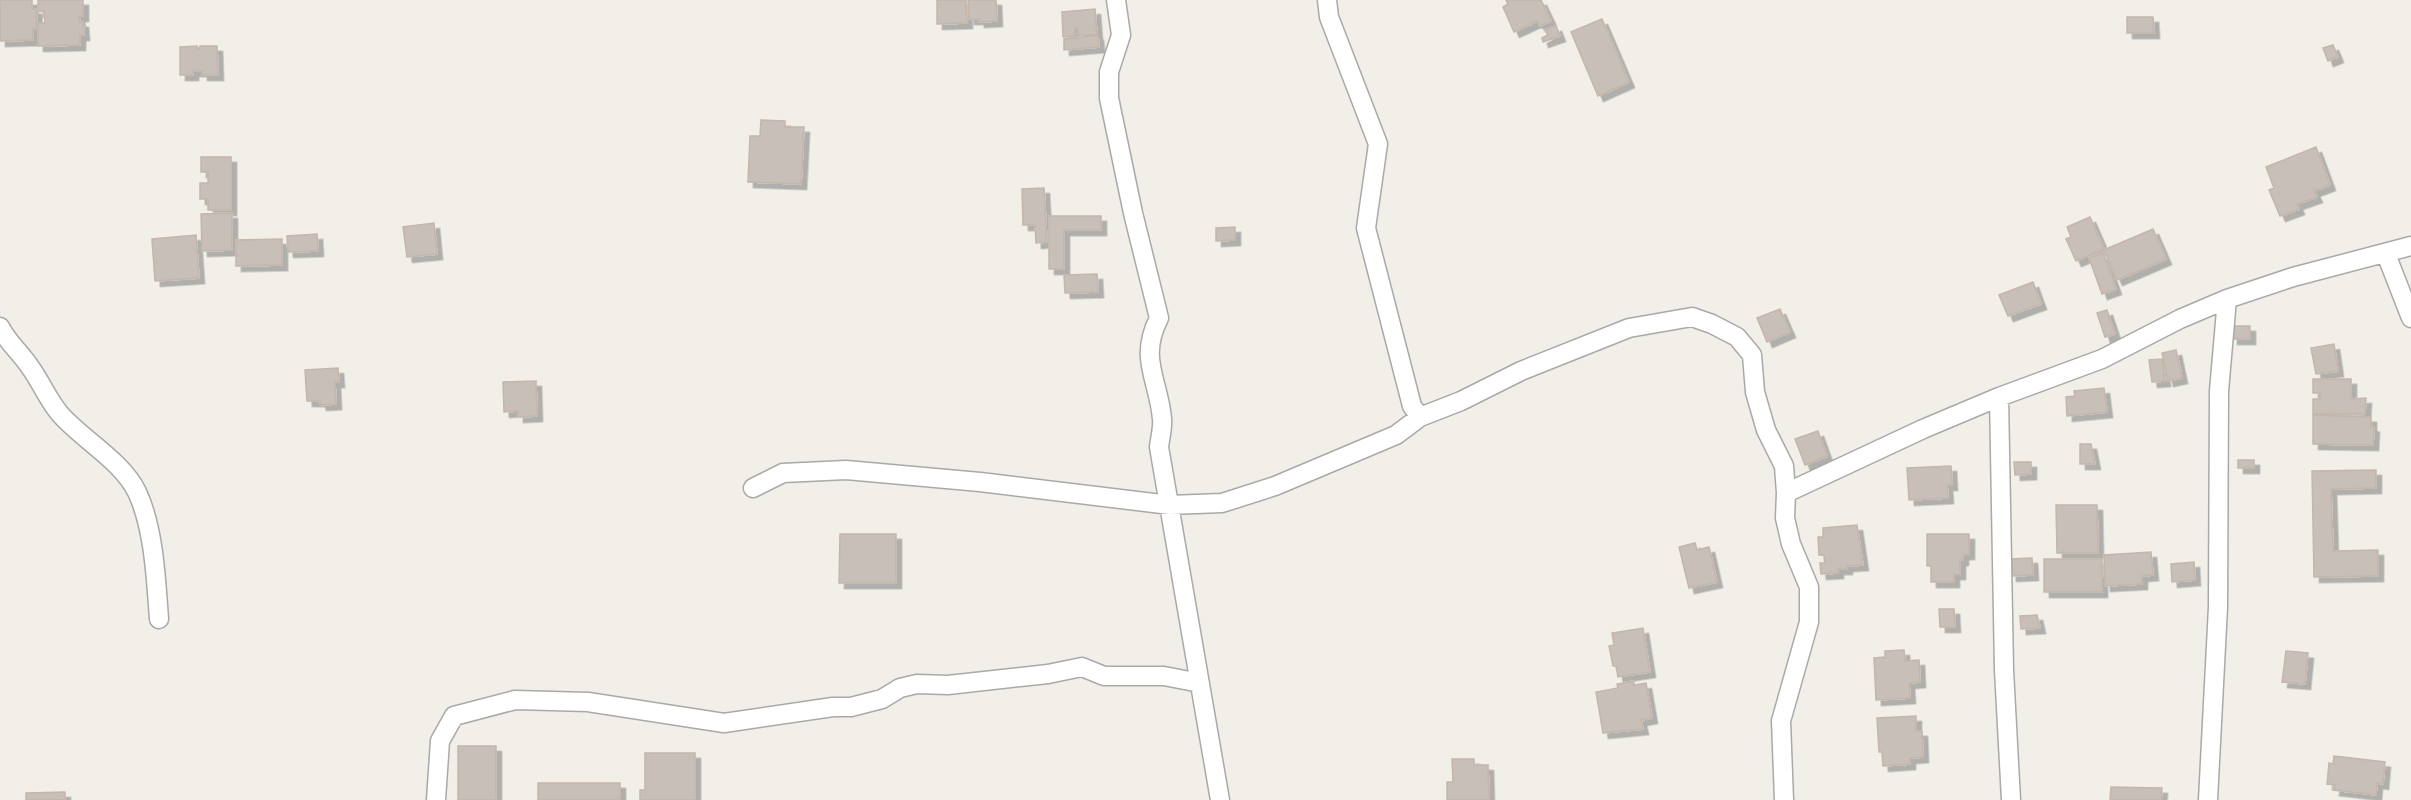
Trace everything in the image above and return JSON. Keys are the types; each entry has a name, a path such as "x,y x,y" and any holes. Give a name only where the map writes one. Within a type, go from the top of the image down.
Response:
{"street":[{"path":"1116,0 1121,35 1109,72 1109,98 1132,213 1159,318 1152,332 1149,360 1162,420 1159,447 1170,505 1170,526 1184,585 1220,800"},
{"path":"1327,0 1329,17 1378,144 1366,228 1412,406 1420,417"},
{"path":"1785,493 1923,429 1999,397 2102,359 2180,319 2227,299 2293,277 2411,246"},
{"path":"2386,254 2411,318"},
{"path":"2208,800 2218,607 2219,391 2227,299"},
{"path":"753,488 783,473 846,470 980,482 1170,505 1222,503 1275,486 1396,435 1420,417 1461,401 1521,371 1629,328 1692,318 1712,324 1737,337 1752,355 1755,392 1766,430 1784,466 1785,518 1791,544 1809,586 1809,622 1781,721 1784,800"},
{"path":"0,327 8,342 29,365 59,413 93,446 121,468 137,492 151,544 159,619"},
{"path":"1999,397 2004,670 2011,800"},
{"path":"436,800 440,741 454,716 515,700 588,702 724,723 833,707 851,707 882,699 900,688 917,684 957,684 1048,674 1082,667 1104,676 1164,676 1200,683"}],"building":[{"path":"0,0 32,0 32,9 36,9 37,29 33,29 33,40 0,41"},
{"path":"38,0 83,0 83,16 79,16 80,22 83,22 84,35 80,35 80,45 38,46 38,23 45,23 44,11 38,12"},
{"path":"937,0 966,0 967,23 937,24"},
{"path":"968,0 996,0 997,21 979,22 979,19 969,19"},
{"path":"1506,0 1541,0 1551,21 1540,26 1537,21 1514,32 1503,7 1508,4"},
{"path":"1095,9 1097,35 1078,34 1078,28 1075,28 1075,36 1063,37 1062,12"},
{"path":"2127,17 2153,17 2154,33 2127,33"},
{"path":"1602,19 1629,82 1598,96 1571,32"},
{"path":"1556,26 1560,36 1543,42 1542,38 1548,35 1545,30"},
{"path":"1098,35 1099,47 1064,50 1064,39"},
{"path":"2333,45 2338,57 2328,61 2323,48"},
{"path":"197,46 200,48 200,46 217,46 218,75 202,75 202,71 193,71 193,75 180,75 180,47"},
{"path":"761,120 785,121 785,127 804,127 801,184 748,182 750,136 760,136"},
{"path":"2316,147 2330,185 2314,191 2317,197 2297,204 2299,209 2280,216 2269,190 2274,188 2266,167"},
{"path":"201,157 231,157 231,210 208,210 208,199 200,199 200,183 208,183 208,172 201,172"},
{"path":"1044,188 1047,242 1036,243 1035,225 1023,225 1022,189"},
{"path":"232,213 232,250 202,251 201,214"},
{"path":"1049,216 1101,216 1101,230 1064,230 1064,269 1049,269"},
{"path":"2090,217 2104,249 2076,261 2066,239 2071,237 2067,227"},
{"path":"434,223 437,254 407,257 403,227"},
{"path":"1235,227 1235,240 1216,241 1216,228"},
{"path":"2153,229 2166,259 2117,280 2104,250"},
{"path":"317,234 318,251 288,252 287,236"},
{"path":"196,235 199,278 155,281 152,239"},
{"path":"282,239 282,265 236,266 236,240"},
{"path":"2103,253 2116,289 2102,294 2089,258"},
{"path":"1097,274 1098,292 1065,293 1064,275"},
{"path":"2033,282 2041,304 2008,316 1999,295"},
{"path":"1780,309 1790,332 1767,342 1757,318"},
{"path":"2107,310 2115,334 2105,337 2097,313"},
{"path":"2232,326 2250,326 2250,339 2232,339"},
{"path":"2334,344 2338,371 2316,374 2311,348"},
{"path":"2176,350 2182,378 2168,381 2162,353"},
{"path":"2162,359 2165,381 2152,382 2149,360"},
{"path":"338,368 339,382 335,382 336,404 321,405 320,401 307,401 305,370"},
{"path":"2313,379 2351,379 2351,399 2366,398 2365,414 2313,414 2313,399 2320,399 2320,393 2313,393"},
{"path":"536,381 537,416 518,417 518,411 504,412 503,382"},
{"path":"2104,388 2107,412 2067,416 2066,397 2075,396 2074,391"},
{"path":"2313,415 2371,417 2371,426 2374,427 2373,445 2313,444"},
{"path":"1818,431 1827,456 1805,465 1795,439"},
{"path":"2080,444 2091,444 2095,464 2080,464"},
{"path":"2238,460 2254,460 2254,468 2238,468"},
{"path":"2014,462 2031,462 2031,474 2015,475"},
{"path":"1951,466 1952,485 1947,485 1948,498 1909,500 1907,468"},
{"path":"2376,470 2376,488 2331,489 2333,551 2378,550 2378,576 2314,577 2312,471"},
{"path":"2056,505 2097,505 2098,553 2057,553"},
{"path":"1857,525 1863,565 1847,566 1847,569 1838,569 1838,573 1821,574 1820,563 1825,563 1824,555 1819,555 1818,537 1823,537 1823,528"},
{"path":"840,534 896,534 896,583 839,583"},
{"path":"1927,534 1969,534 1969,554 1963,554 1963,560 1960,560 1960,574 1954,574 1954,582 1931,582 1931,566 1927,566"},
{"path":"1695,543 1697,550 1709,547 1717,582 1689,588 1679,547"},
{"path":"2151,552 2153,575 2142,576 2142,584 2105,586 2104,555"},
{"path":"2032,558 2033,575 2011,576 2010,559"},
{"path":"2044,559 2102,559 2102,592 2044,592"},
{"path":"2194,562 2195,580 2172,582 2171,564"},
{"path":"1939,609 1954,609 1955,627 1940,627"},
{"path":"2037,615 2040,628 2021,629 2020,616"},
{"path":"1643,628 1650,672 1618,677 1609,646 1614,645 1612,633"},
{"path":"1904,650 1905,661 1919,660 1920,682 1909,683 1910,698 1876,700 1874,658 1885,657 1885,651"},
{"path":"2286,651 2308,653 2305,684 2282,682"},
{"path":"1634,681 1634,685 1646,683 1652,718 1641,720 1643,729 1603,733 1596,692 1618,688 1617,684"},
{"path":"1916,716 1916,731 1922,731 1923,757 1910,758 1910,764 1883,766 1882,752 1879,752 1877,718"},
{"path":"458,746 496,746 496,800 458,800"},
{"path":"645,753 695,753 695,800 640,800 640,790 645,790"},
{"path":"2334,756 2385,762 2383,784 2377,783 2376,795 2334,790 2335,785 2327,784 2329,763 2333,764"},
{"path":"1452,759 1474,759 1474,765 1488,765 1489,800 1447,800 1447,782 1453,782"},
{"path":"538,783 620,783 620,800 538,800"},
{"path":"2111,787 2162,788 2161,800 2110,800"},
{"path":"65,792 65,800 26,800 26,793"}]}
